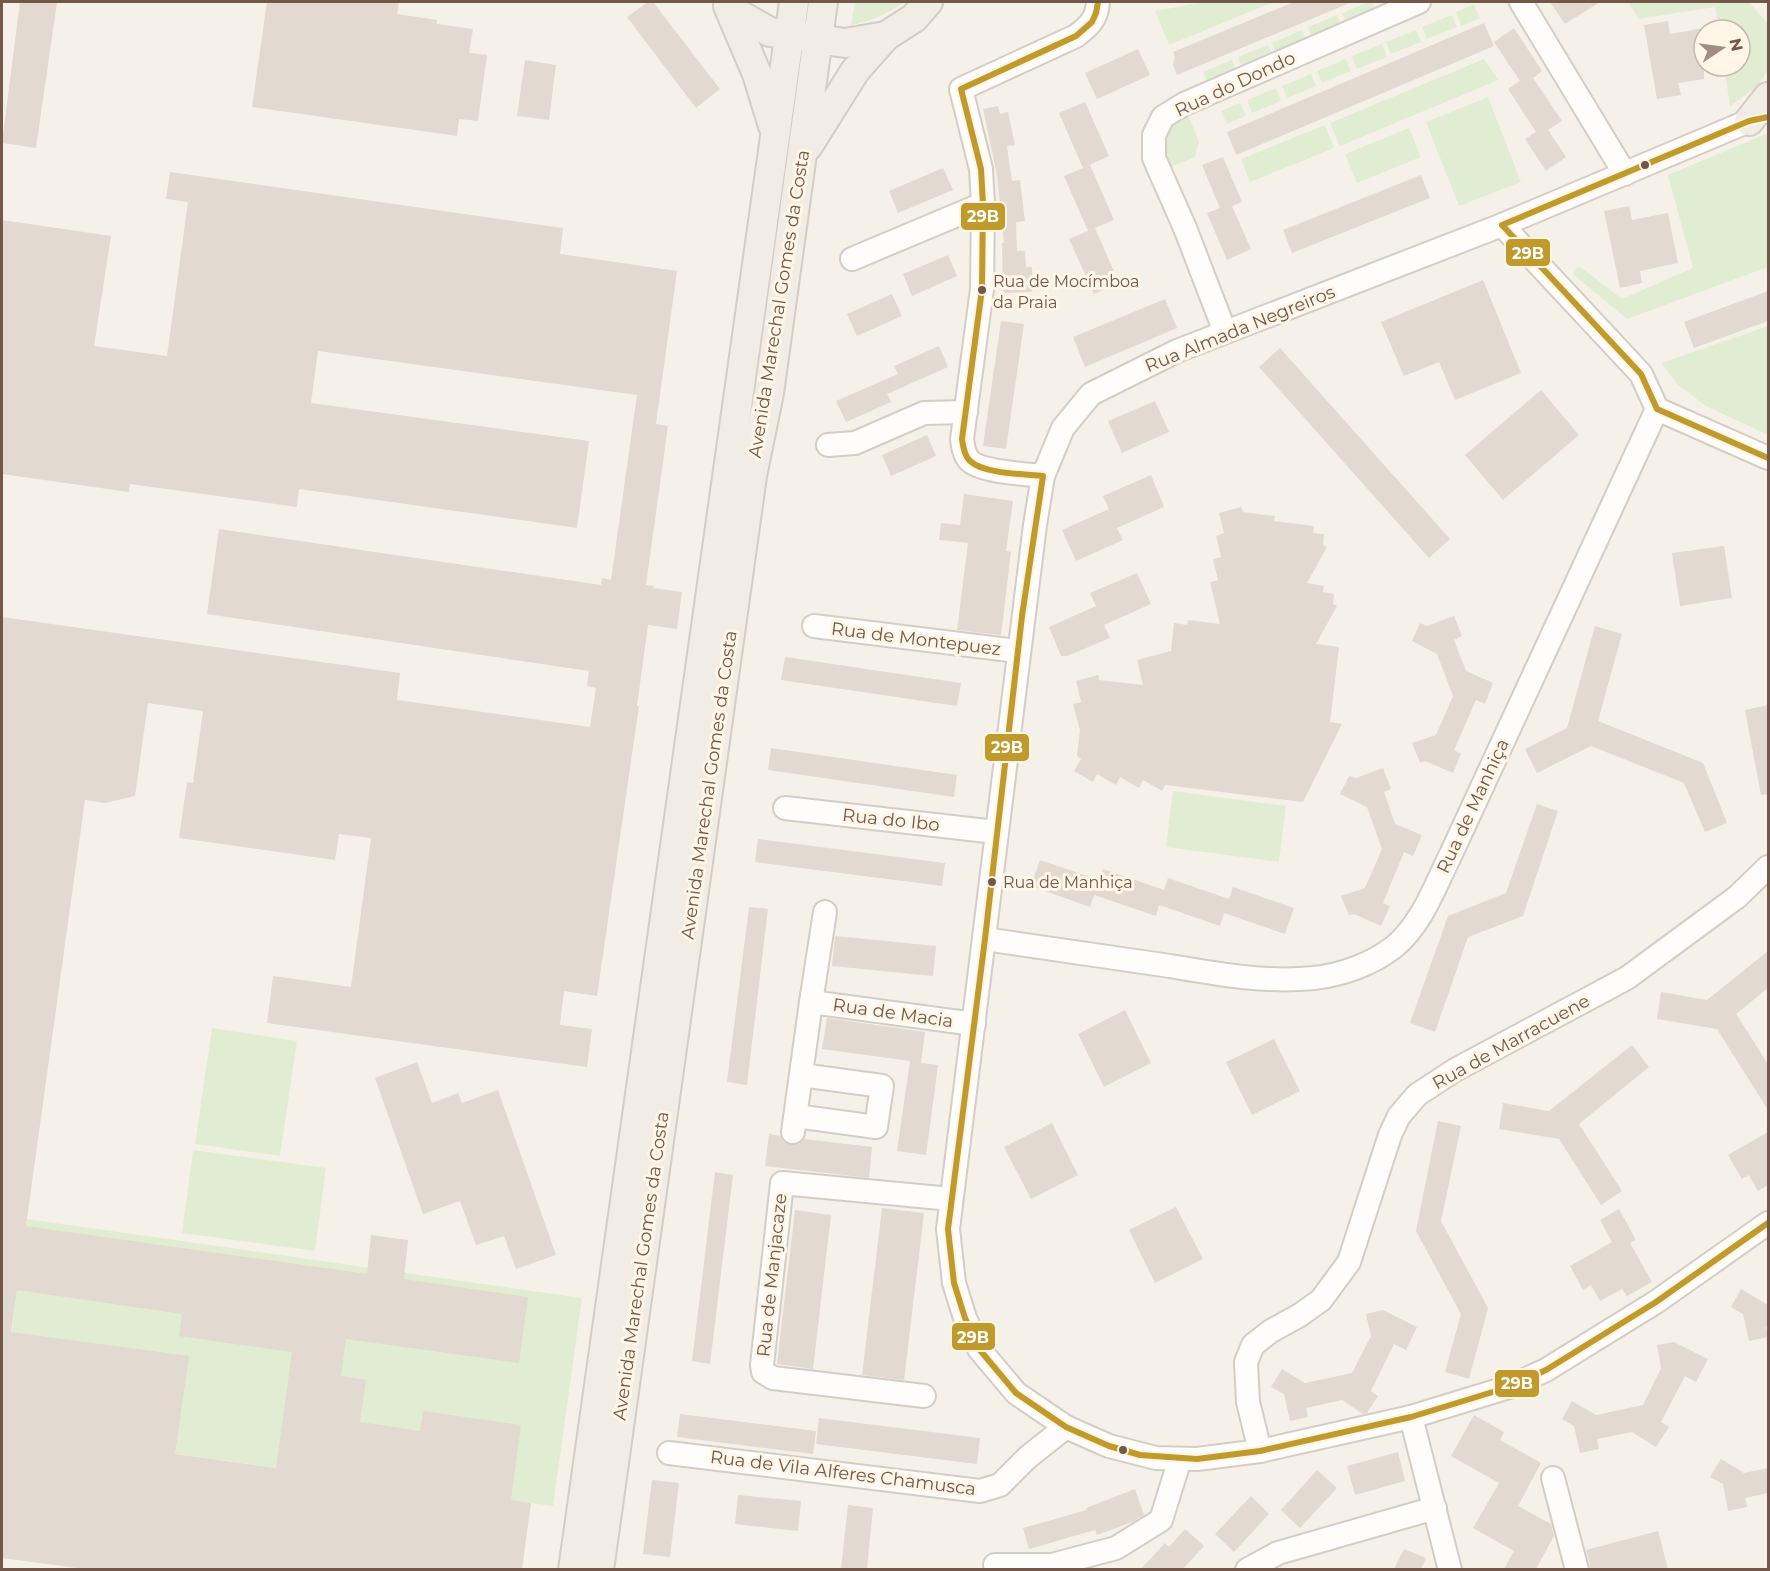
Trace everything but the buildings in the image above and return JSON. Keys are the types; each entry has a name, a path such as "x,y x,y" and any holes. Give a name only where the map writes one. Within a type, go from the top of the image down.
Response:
{"main road":[{"name":"Avenida Marechal Gomes da Costa","path":"573,1569 794,2"},
{"name":"Avenida Marechal Gomes da Costa","path":"598,1569 754,458 768,393 823,2"},
{"path":"803,153 855,71 886,36 921,10 952,2"},
{"path":"728,6 770,33 845,43 886,36"},
{"path":"728,6 757,74 775,134"},
{"path":"1759,119 1768,97"}],"street":[{"path":"1043,476 980,467 970,461 963,451 962,439 982,289 982,204 981,169 961,89 1076,36 1091,24 1098,2"},
{"name":"Rua do Dondo","path":"1225,332 1185,228 1154,158 1154,135 1163,117 1184,104 1419,2"},
{"path":"1521,2 1625,174"},
{"name":"Rua Almada Negreiros","path":"1759,119 1502,225 1177,351 1091,394 1064,428 1043,476 1018,651 985,939 948,1229 954,1283 964,1318 979,1348 1016,1393 1066,1427 1124,1451 1156,1458 1197,1459 1260,1451 1411,1416 1509,1387 1546,1370 1656,1302 1768,1222"},
{"path":"852,259 982,204"},
{"path":"1502,225 1641,374 1657,409 1768,458"},
{"name":"Rua de Manhiça","path":"985,939 1198,971 1280,980 1317,978 1338,974 1371,961 1396,945 1416,924 1451,854 1657,409"},
{"path":"828,445 855,443 924,413 966,412"},
{"name":"Rua de Montepuez","path":"814,626 1018,651"},
{"name":"Rua do Ibo","path":"785,808 996,832"},
{"name":"Rua de Marracuene","path":"1260,1451 1248,1402 1245,1362 1253,1345 1321,1300 1349,1262 1390,1135 1399,1116 1417,1095 1455,1070 1627,978 1737,897 1768,867"},
{"name":"Rua de Macia","path":"801,1075 882,1086 876,1127 795,1124 801,1075 811,1002 825,912"},
{"name":"Rua de Macia","path":"811,1002 974,1024"},
{"name":"Rua de Manjacaze","path":"924,1396 773,1378 763,1372 782,1183 951,1199"},
{"path":"1411,1416 1450,1569"},
{"name":"Rua de Vila Alferes Chamusca","path":"669,1453 980,1491 1000,1485 1028,1457 1066,1427"},
{"path":"995,1565 1052,1565 1116,1548 1161,1520 1180,1459"},
{"path":"1553,1478 1577,1569"},
{"path":"1247,1569 1278,1553 1435,1508"}],"green space":[{"path":"855,2 905,2 880,16 851,25"},
{"path":"1205,2 1274,2 1169,45 1155,11"},
{"path":"1372,2 1377,13 1347,25 1342,13"},
{"path":"1628,2 1749,2 1768,24 1768,70 1757,87 1730,106 1726,78 1752,78 1752,18 1717,18 1715,7 1639,19"},
{"path":"1474,4 1480,18 1461,26 1456,12"},
{"path":"1337,15 1342,27 1312,39 1308,27"},
{"path":"1452,15 1457,27 1427,39 1422,27"},
{"path":"1302,30 1307,43 1277,55 1272,43"},
{"path":"1416,30 1421,42 1391,54 1386,42"},
{"path":"1382,44 1387,57 1357,69 1352,56"},
{"path":"1268,45 1273,57 1243,69 1238,57"},
{"path":"1346,59 1351,71 1322,83 1317,71"},
{"path":"1484,59 1498,80 1340,146 1330,123"},
{"path":"1232,60 1237,72 1208,84 1203,72"},
{"path":"1311,74 1316,86 1287,98 1282,86"},
{"path":"1276,88 1281,101 1252,113 1247,100"},
{"path":"1488,97 1521,182 1459,206 1426,122"},
{"path":"1240,103 1246,116 1227,124 1221,111"},
{"path":"1186,109 1199,142 1195,157 1168,168 1165,150 1166,135 1173,122"},
{"path":"1325,125 1334,148 1250,182 1241,159"},
{"path":"1409,128 1421,157 1357,183 1345,154"},
{"path":"1768,133 1768,267 1627,319 1573,274 1579,266 1622,299 1693,268 1668,175"},
{"path":"1768,326 1768,435 1706,406 1678,385 1661,363"},
{"path":"1173,791 1286,806 1279,862 1166,847"},
{"path":"212,1028 297,1041 280,1156 195,1144"},
{"path":"193,1150 326,1168 315,1251 182,1233"},
{"path":"27,1219 582,1298 553,1506 2,1430 2,1400"}],"transit line":[{"name":"29B","path":"1098,2 1092,22 1076,36 961,89 981,169 983,204 982,289 962,439 963,447 970,461 985,469 1043,476 1022,616 985,939 948,1229 954,1283 965,1318 979,1349 1016,1393 1066,1427 1109,1446 1140,1455 1197,1459 1260,1451 1411,1417 1509,1387 1546,1370 1656,1302 1768,1223"},
{"name":"29B","path":"1768,117 1749,121 1502,225 1641,374 1657,409 1768,458"}],"place":[{"name":"Rua de Mocímboa da Praia","path":"982,290"},
{"name":"Rua de Manhiça","path":"992,882"}]}
